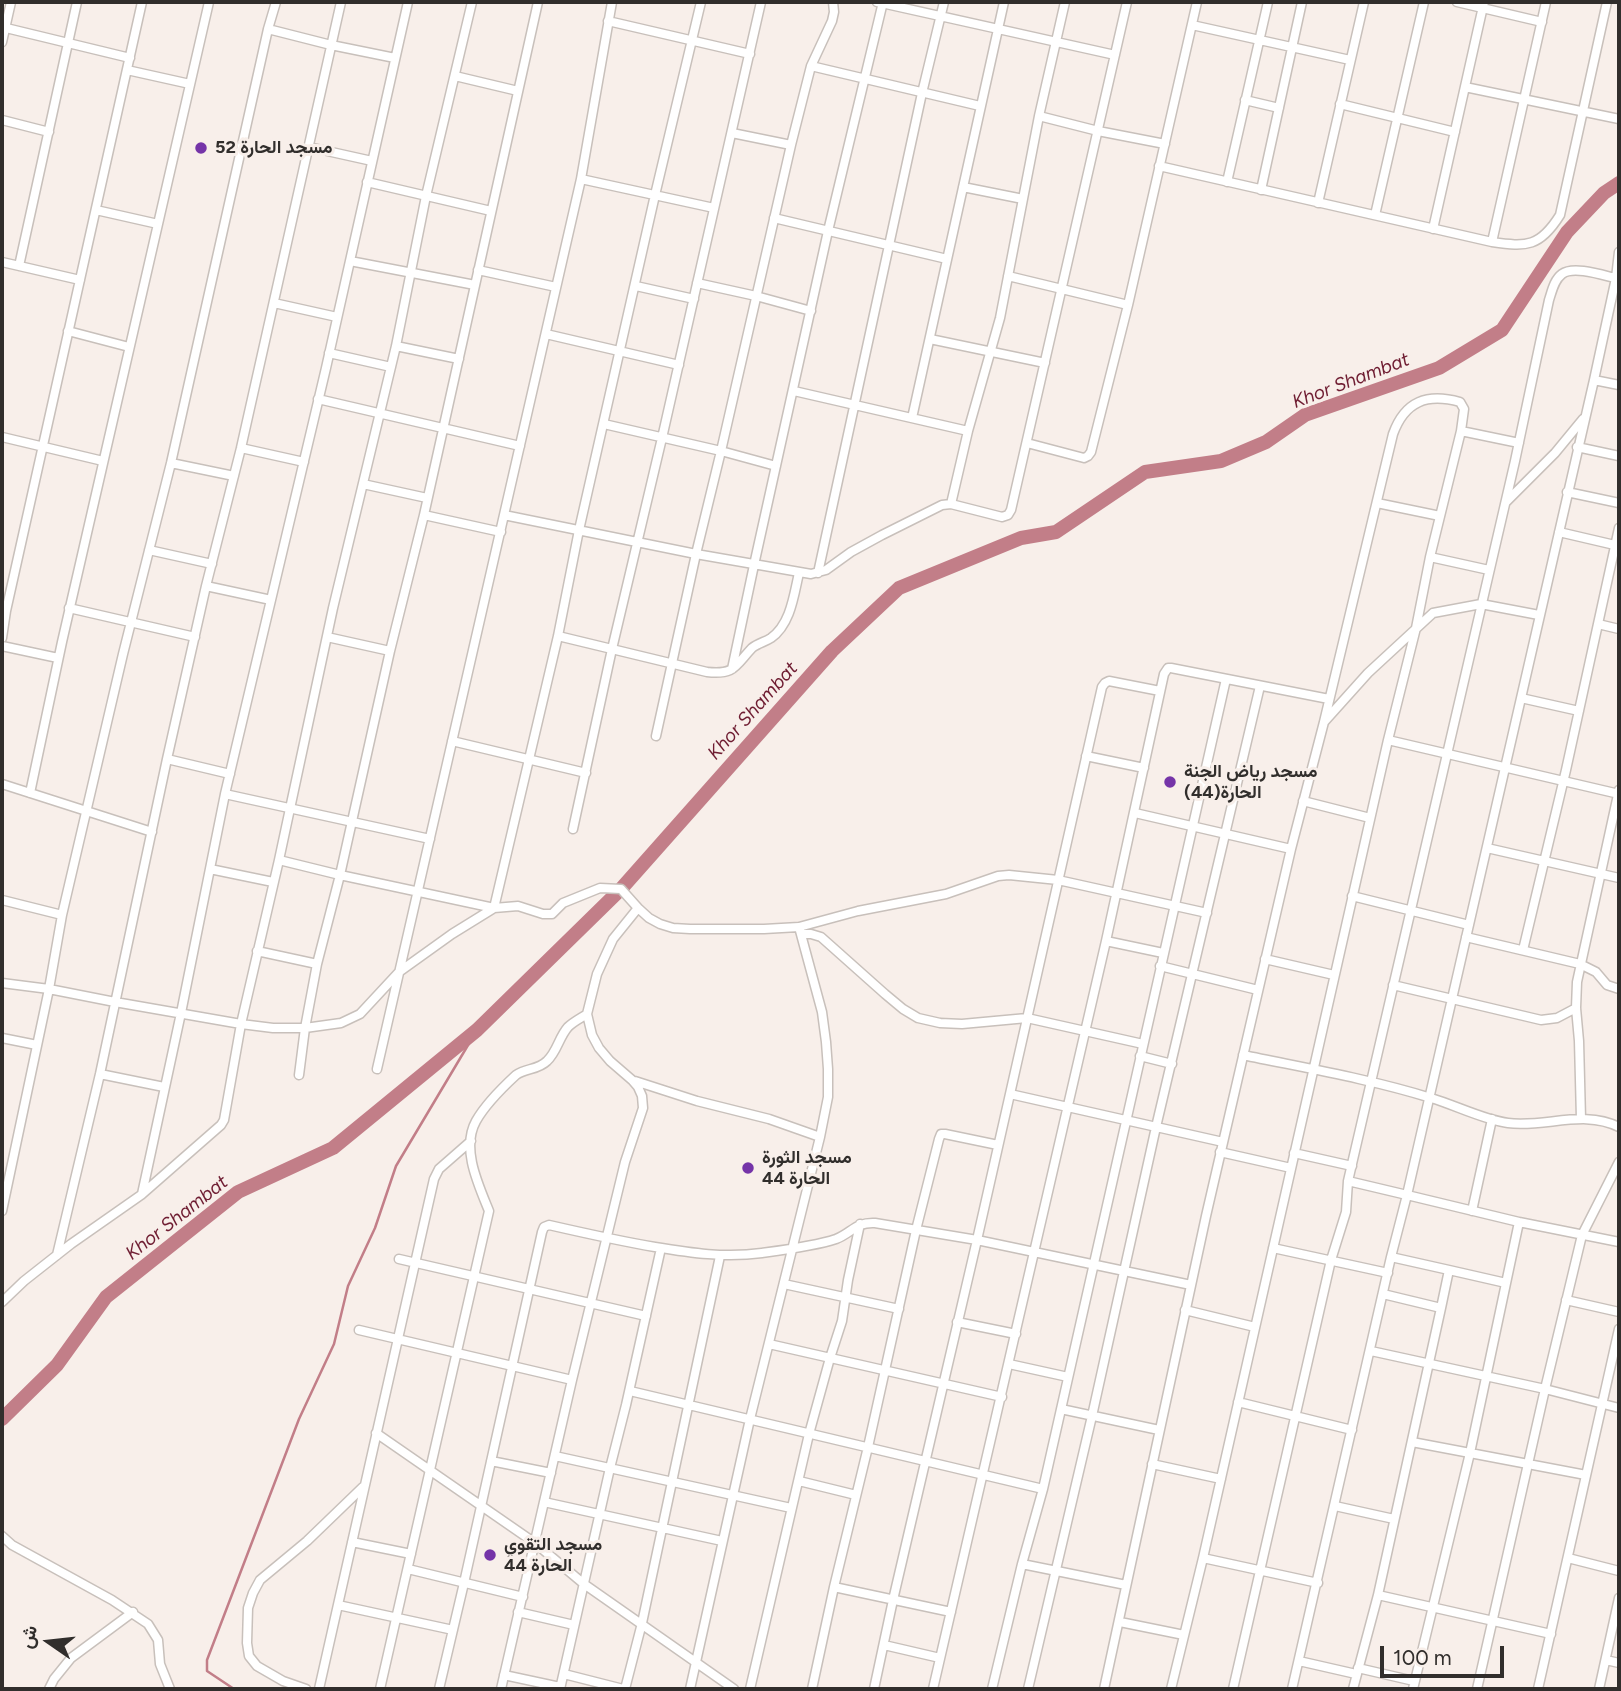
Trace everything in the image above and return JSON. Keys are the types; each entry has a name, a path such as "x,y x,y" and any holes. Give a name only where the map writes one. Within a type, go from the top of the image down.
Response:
{"street":[{"path":"2,42 3,27 11,2"},
{"path":"19,266 77,2"},
{"path":"2,638 4,611 142,2"},
{"path":"30,793 69,608 209,2"},
{"path":"2,1212 62,915 171,463 276,2"},
{"path":"57,1255 100,1074 206,586 241,448 341,2"},
{"path":"141,1195 225,793 304,462 408,2"},
{"path":"2,1302 57,1255 141,1195 221,1125 289,807 396,346 426,196 472,2"},
{"path":"299,1075 317,964 424,515 538,2"},
{"path":"377,1069 581,179 612,2"},
{"path":"2,983 273,1028 305,1028 341,1023 360,1014 399,972 494,908 701,2"},
{"path":"573,830 761,2"},
{"path":"656,736 695,555 791,145 811,66 832,21 832,2"},
{"path":"732,669 828,231 866,79 881,2 1115,55"},
{"path":"818,573 944,2"},
{"path":"912,418 1004,2"},
{"path":"951,504 1000,318 1039,116 1065,2"},
{"path":"504,514 695,555 799,573 818,573 882,535 935,508 951,504 995,516 1008,515 1012,510 1127,2"},
{"path":"1027,443 1084,458 1091,452 1128,306 1197,2"},
{"path":"1227,182 1268,2"},
{"path":"1261,190 1302,2"},
{"path":"1318,203 1364,2"},
{"path":"1375,215 1424,2"},
{"path":"1457,2 1484,5 1542,22"},
{"path":"1492,242 1546,2"},
{"path":"1159,166 1492,242 1526,244 1536,241 1550,231 1560,215 1607,2"},
{"path":"1433,229 1484,5"},
{"path":"608,20 750,54"},
{"path":"1192,25 1350,60"},
{"path":"3,27 130,58"},
{"path":"268,29 396,58"},
{"path":"811,66 980,106"},
{"path":"127,70 190,84"},
{"path":"454,76 518,91"},
{"path":"1465,87 1619,118"},
{"path":"1245,100 1279,108"},
{"path":"1340,104 1455,132"},
{"path":"1039,116 1165,144"},
{"path":"2,120 49,132"},
{"path":"732,133 791,145"},
{"path":"309,146 372,161"},
{"path":"581,179 714,208"},
{"path":"367,182 491,211"},
{"path":"963,187 1023,199"},
{"path":"96,209 158,224"},
{"path":"774,218 947,259"},
{"path":"1293,1689 1618,278 1619,252"},
{"path":"350,261 475,285"},
{"path":"2,262 80,280"},
{"path":"478,270 556,287"},
{"path":"1233,1689 1331,1260 1346,1212 1348,1181 1519,443 1549,300 1560,275 1571,270 1618,278"},
{"path":"1008,276 1128,306"},
{"path":"698,284 811,311"},
{"path":"636,286 694,299"},
{"path":"274,303 337,317"},
{"path":"68,331 129,347"},
{"path":"546,334 679,365"},
{"path":"930,339 1045,363"},
{"path":"396,346 459,359"},
{"path":"329,353 391,366"},
{"path":"1594,380 1619,385"},
{"path":"794,391 968,432"},
{"path":"318,398 520,446"},
{"path":"1104,1689 1242,1055 1392,434 1406,410 1419,402 1444,399 1460,402 1464,410 1461,431 1171,1689"},
{"path":"1504,505 1555,453 1585,416"},
{"path":"604,424 776,466"},
{"path":"1461,431 1519,443"},
{"path":"2,437 103,461"},
{"path":"1577,447 1619,456"},
{"path":"241,448 304,462"},
{"path":"171,463 234,476"},
{"path":"363,484 427,499"},
{"path":"1567,492 1619,503"},
{"path":"1377,503 1440,516"},
{"path":"424,515 501,531"},
{"path":"1523,950 1619,528"},
{"path":"1559,532 1617,546"},
{"path":"149,550 212,564"},
{"path":"1430,557 1489,570"},
{"path":"558,636 720,673 732,669 757,644 772,637 780,629 792,601 799,573"},
{"path":"206,586 271,600"},
{"path":"1324,722 1368,673 1433,613 1481,604 1539,615"},
{"path":"69,608 195,637"},
{"path":"1598,624 1619,629"},
{"path":"327,637 390,651"},
{"path":"2,646 58,658"},
{"path":"933,1689 1117,893 1164,674 1168,668 1329,699"},
{"path":"992,1689 1043,1489 1226,679"},
{"path":"874,1689 1101,687 1109,681 1160,691"},
{"path":"1028,1689 1260,686"},
{"path":"1521,698 1579,711"},
{"path":"1388,740 1619,793 1577,982 1581,1119"},
{"path":"452,741 586,773"},
{"path":"1086,756 1144,768"},
{"path":"167,759 230,774"},
{"path":"2,784 152,832"},
{"path":"225,793 430,839"},
{"path":"1303,801 1370,818"},
{"path":"1135,813 1291,849"},
{"path":"1486,848 1619,878"},
{"path":"279,860 494,908 518,906 543,914 552,914 563,903 600,888 621,889 649,918 673,928 800,931 821,937 903,1009 919,1018 962,1024 1027,1018 1143,1044"},
{"path":"210,869 273,882"},
{"path":"800,931 858,911 946,894 998,876 1009,875 1058,880 1206,913"},
{"path":"1352,896 1469,925"},
{"path":"2,900 62,915"},
{"path":"500,1689 625,1162 643,1108 638,1087 599,1048 592,1035 587,1014 597,974 613,939 638,908"},
{"path":"690,1689 732,1496 828,1097 822,1012 800,931"},
{"path":"1466,937 1580,964 1596,972 1607,985 1619,989"},
{"path":"1106,941 1163,953"},
{"path":"257,951 317,964"},
{"path":"1265,959 1334,975"},
{"path":"1160,966 1258,990"},
{"path":"1393,985 1541,1020 1557,1018 1576,1008"},
{"path":"380,1689 489,1211 472,1166 471,1141 475,1122 508,1082 522,1070 544,1064 556,1050 569,1026 587,1014"},
{"path":"2,1038 37,1045"},
{"path":"1242,1055 1431,1097 1510,1124 1581,1119 1608,1122 1619,1127"},
{"path":"1140,1056 1172,1064"},
{"path":"100,1074 164,1087"},
{"path":"632,1080 820,1136"},
{"path":"1010,1094 1223,1142"},
{"path":"1472,1211 1492,1119"},
{"path":"812,1689 939,1139 942,1134 998,1144"},
{"path":"319,1689 434,1179 439,1169 471,1141"},
{"path":"1220,1152 1291,1168"},
{"path":"1294,1153 1352,1166"},
{"path":"1477,1689 1582,1235 1619,1162"},
{"path":"1348,1181 1519,1222 1619,1242"},
{"path":"1299,1661 1357,1671 1413,1685 1470,1453 1519,1222"},
{"path":"439,1689 544,1227 720,1256 763,1253 836,1239 860,1224 875,1223 977,1240 1191,1285"},
{"path":"750,1689 809,1434 842,1321 860,1224"},
{"path":"504,1675 560,1688 661,1248"},
{"path":"1273,1248 1388,1273"},
{"path":"564,1674 624,1689 642,1623 720,1256"},
{"path":"1391,1257 1506,1283"},
{"path":"399,1259 646,1315"},
{"path":"1353,1689 1412,1442 1449,1270"},
{"path":"784,1284 900,1308"},
{"path":"1383,1294 1441,1308"},
{"path":"1566,1300 1619,1312"},
{"path":"1185,1310 1255,1327"},
{"path":"957,1322 1016,1334"},
{"path":"1538,1689 1619,1329"},
{"path":"359,1330 572,1380"},
{"path":"769,1344 1002,1397"},
{"path":"1371,1351 1619,1408"},
{"path":"1009,1364 1068,1377"},
{"path":"629,1391 1043,1489"},
{"path":"1238,1402 1352,1430"},
{"path":"1061,1409 1159,1430"},
{"path":"376,1433 535,1544 584,1584 734,1689"},
{"path":"1412,1442 1586,1475"},
{"path":"555,1455 791,1508"},
{"path":"491,1461 551,1474"},
{"path":"1152,1464 1220,1479"},
{"path":"799,1481 856,1495"},
{"path":"306,1689 283,1681 257,1666 249,1656 248,1608 260,1580 307,1541 364,1486"},
{"path":"544,1503 722,1541"},
{"path":"1335,1506 1394,1519"},
{"path":"2,1536 12,1545 133,1612 148,1624 158,1640 160,1664 170,1689"},
{"path":"352,1542 411,1554"},
{"path":"1203,1558 1318,1583"},
{"path":"1568,1558 1619,1571"},
{"path":"1022,1564 1126,1585"},
{"path":"408,1569 523,1597"},
{"path":"834,1587 951,1612"},
{"path":"1377,1594 1551,1634"},
{"path":"1599,1689 1619,1598"},
{"path":"338,1605 453,1630"},
{"path":"49,1689 71,1658 133,1612"},
{"path":"519,1612 574,1625"},
{"path":"1120,1622 1184,1635"},
{"path":"884,1645 940,1658"},
{"path":"1606,1660 1619,1663"}],"waterway":[{"name":"Khor Shambat","path":"2,1419 57,1365 106,1297 238,1192 333,1148 477,1030 621,889 832,651 899,588 1021,538 1056,532 1145,472 1221,461 1266,442 1305,415 1439,368 1502,330 1567,232 1604,193 1619,183"},
{"path":"234,1689 207,1671 207,1660 299,1419 334,1344 348,1286 375,1228 396,1166 477,1030"}],"place":[{"name":"مسجد الحارة 52","path":"201,148"},
{"name":"مسجد رياض الجنة الحارة(44)","path":"1170,782"},
{"name":"مسجد الثورة الحارة 44","path":"748,1168"},
{"name":"مسجد التقوي الحارة 44","path":"490,1555"}]}
